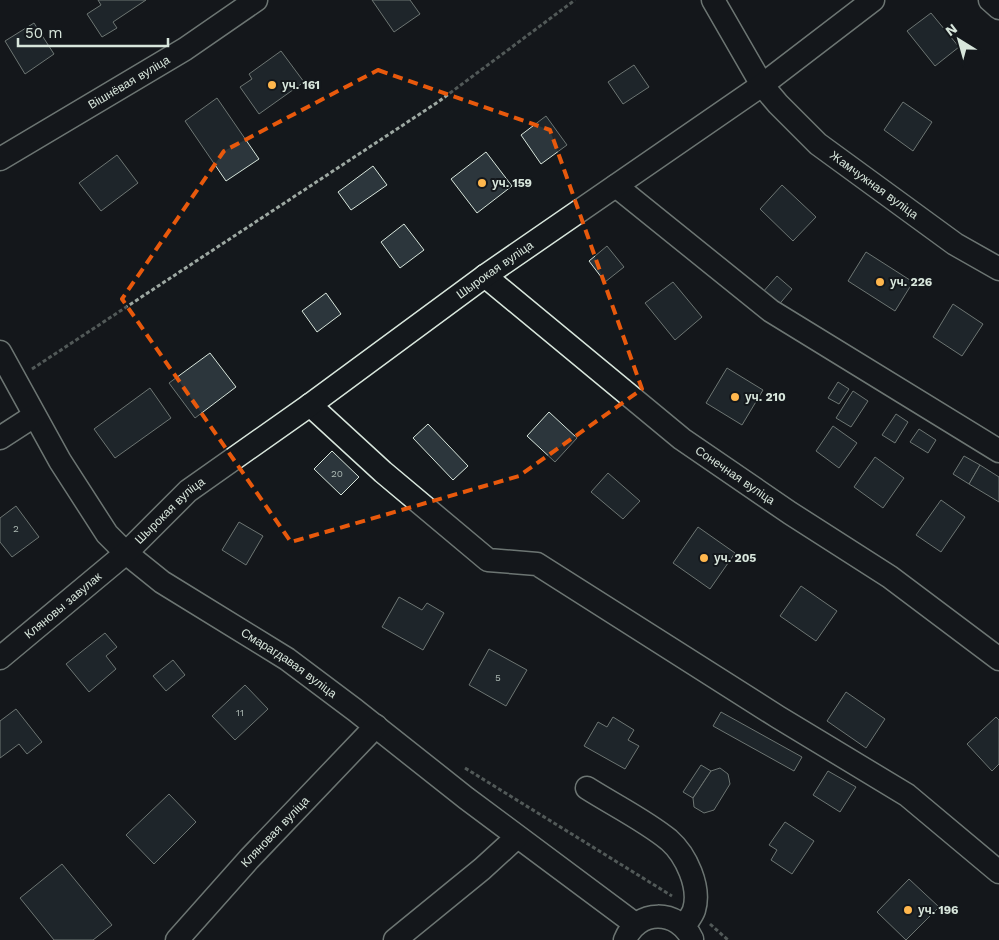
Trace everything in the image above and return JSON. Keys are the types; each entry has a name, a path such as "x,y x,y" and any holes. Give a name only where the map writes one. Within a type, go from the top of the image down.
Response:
{"street":[{"name":"Вішнёвая вуліца","path":"0,159 185,48 256,0"},
{"name":"Жамчужная вуліца","path":"713,0 762,85 818,144 956,244 999,269"},
{"name":"Шырокая вуліца","path":"126,553 188,490 310,405 484,276 762,85 873,0"},
{"path":"990,0 999,8"},
{"path":"616,186 770,311 999,451"},
{"name":"Сонечная вуліца","path":"484,276 682,439 790,513 890,577 999,659"},
{"name":"Смарагдавая вуліца","path":"0,352 34,416 82,497 108,534 126,553 162,582 288,659 517,837 630,932"},
{"path":"310,405 383,472 488,560 536,564 778,717 908,795 999,872"},
{"path":"0,438 34,416"},
{"name":"Кляновы завулак","path":"0,658 126,553"},
{"name":"Кляновая вуліца","path":"177,940 249,859 376,726"},
{"path":"587,788 669,840 690,870 694,885 690,926 660,916 644,918 630,932"},
{"path":"396,940 482,869 517,837"}],"path":[{"path":"14,380 438,102 575,0"},
{"path":"460,765 690,926 728,940"}],"highlighted area":[{"path":"378,70 550,130 642,389 519,476 291,542 122,299 224,151"}],"building":[{"path":"98,0 146,0 113,22 117,28 102,37 87,14 101,5"},
{"path":"372,0 410,0 420,14 394,32"},
{"path":"931,13 959,47 935,66 907,31"},
{"path":"34,23 54,54 25,74 5,41"},
{"name":"уч. 161","path":"281,51 304,82 259,114 240,87 252,79 249,74"},
{"path":"634,65 649,87 623,104 608,82"},
{"path":"217,98 259,159 226,181 185,121"},
{"path":"903,102 932,122 913,151 884,130"},
{"path":"546,116 567,145 541,164 521,135"},
{"name":"уч. 159","path":"486,152 512,186 477,213 451,179"},
{"path":"117,155 138,183 101,211 79,183"},
{"path":"373,166 387,185 351,210 338,192"},
{"path":"782,185 816,217 793,241 760,209"},
{"path":"404,224 424,250 400,268 381,242"},
{"path":"607,246 624,267 605,282 589,261"},
{"name":"уч. 226","path":"866,252 913,282 895,311 848,281"},
{"path":"777,276 792,289 777,307 762,293"},
{"path":"673,282 702,317 675,340 645,303"},
{"path":"326,293 341,314 317,332 302,311"},
{"path":"953,304 983,324 962,356 933,337"},
{"path":"210,353 236,387 195,418 169,383"},
{"name":"уч. 210","path":"727,368 763,390 742,425 706,403"},
{"path":"838,382 849,389 839,404 828,398"},
{"path":"150,388 171,418 115,458 94,429"},
{"path":"853,391 868,401 851,427 836,418"},
{"path":"549,412 577,438 555,462 527,436"},
{"path":"896,414 908,422 895,443 882,435"},
{"path":"428,424 468,466 453,480 413,438"},
{"path":"833,426 857,443 839,468 816,451"},
{"path":"919,429 936,440 928,453 910,442"},
{"path":"332,451 359,477 341,495 314,469"},
{"path":"964,456 980,465 969,484 953,474"},
{"path":"875,457 904,478 883,508 854,487"},
{"path":"980,465 999,477 999,502 969,484"},
{"path":"608,473 640,501 623,519 591,492"},
{"path":"941,500 965,517 941,552 916,535"},
{"path":"16,506 39,537 12,557 0,542 0,518"},
{"path":"239,522 263,536 246,565 222,550"},
{"name":"уч. 205","path":"698,527 735,553 710,589 673,563"},
{"path":"801,586 837,611 816,641 780,616"},
{"path":"399,597 422,610 427,603 444,613 423,650 382,627"},
{"path":"105,633 117,647 106,656 116,669 89,692 66,664"},
{"path":"489,649 527,670 506,706 469,685"},
{"path":"173,660 185,675 166,691 153,676"},
{"path":"245,685 268,709 235,740 212,716"},
{"path":"846,692 885,719 866,748 827,721"},
{"path":"16,709 42,742 27,754 19,744 0,758 0,721"},
{"path":"721,712 802,757 794,771 713,726"},
{"path":"613,717 634,730 628,740 639,746 625,769 584,746 598,722 607,727"},
{"path":"996,717 999,720 999,764 992,771 967,744"},
{"path":"701,765 711,771 693,798 683,792"},
{"path":"720,768 728,774 730,784 714,810 704,813 694,807 693,798 711,771"},
{"path":"828,771 856,787 840,812 813,795"},
{"path":"169,794 196,822 154,864 126,835"},
{"path":"785,822 814,841 792,874 771,860 777,850 769,845"},
{"path":"62,864 112,925 93,940 54,940 20,898"},
{"name":"уч. 196","path":"909,879 939,907 906,940 877,912"}],"place":[{"name":"уч. 161","path":"272,85"},
{"name":"уч. 159","path":"482,183"},
{"name":"уч. 226","path":"880,282"},
{"name":"уч. 210","path":"735,397"},
{"name":"уч. 205","path":"704,558"},
{"name":"уч. 196","path":"908,910"}]}
